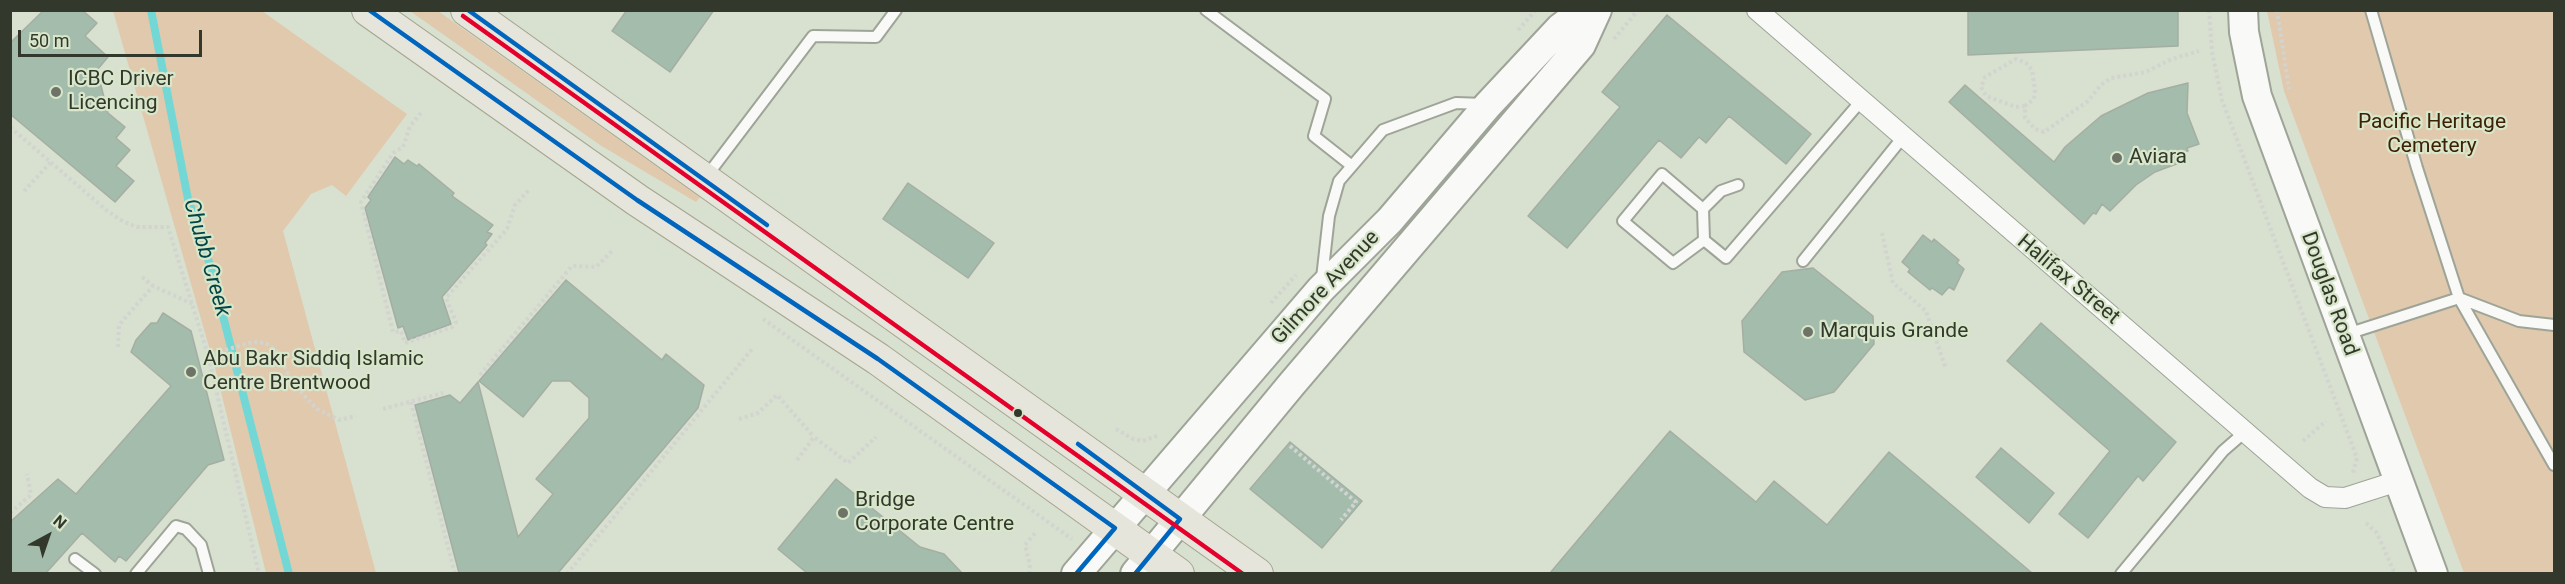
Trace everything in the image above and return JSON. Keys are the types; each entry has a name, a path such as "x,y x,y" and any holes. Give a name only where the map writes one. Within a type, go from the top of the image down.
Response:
{"main road":[{"path":"368,10 638,200 878,359 1115,528 1143,564 1178,573"},
{"path":"467,10 1257,573"}],"street":[{"name":"Gilmore Avenue","path":"1084,564 1321,289 1390,220 1488,105 1560,27 1584,10"},
{"name":"Gilmore Avenue","path":"1143,564 1581,45 1598,10"},
{"name":"Halifax Street","path":"1757,10 2310,488 2325,497 2345,498 2398,481"},
{"name":"Douglas Road","path":"2243,10 2244,32 2257,96 2433,573"}],"lane":[{"path":"703,180 813,36 876,37 896,10"},
{"path":"1206,10 1325,99 1314,136 1352,166"},
{"path":"2371,10 2414,157 2459,298 2554,465"},
{"path":"1738,185 1721,191 1703,209 1704,240 1726,258 1862,101"},
{"path":"1321,289 1329,216 1339,181 1383,130 1456,103 1473,102 1488,105"},
{"path":"1803,261 1903,137"},
{"path":"1703,209 1662,174 1623,221 1673,263 1704,240"},
{"path":"2344,335 2459,298 2519,321 2554,325"},
{"path":"2121,573 2223,451 2246,431"},
{"path":"136,573 176,526 186,529 201,545 209,573"},
{"path":"75,560 95,573"}],"path":[{"path":"2209,10 2212,52 2222,100 2357,458 2352,480"},
{"path":"2277,10 2278,30 2289,89"},
{"path":"2025,106 2025,118 2035,129 2044,132 2088,100 2101,85 2111,78 2145,72 2172,59 2199,51"},
{"path":"2016,59 2026,63 2032,70 2035,90 2034,99 2025,106 2016,106 1986,96 1981,87 1986,77 2016,59"},
{"path":"421,113 410,126 403,147 393,153 361,202 393,332 402,331 405,343 452,327 456,322 446,298 507,229 515,205 530,190"},
{"path":"10,127 124,222 138,227 168,227 209,354 259,573"},
{"path":"24,191 51,162"},
{"path":"1882,233 1893,283 1926,311 1946,369"},
{"path":"480,375 572,266 596,267 613,250"},
{"path":"142,277 153,286 194,304"},
{"path":"118,347 119,325 153,286"},
{"path":"760,317 1084,564"},
{"path":"209,354 253,342 271,345 294,385 317,409 339,420 356,416"},
{"path":"567,573 752,349"},
{"path":"383,409 443,393"},
{"path":"739,419 758,412 777,395 814,437 848,463 876,437"},
{"path":"411,402 455,573"},
{"path":"2303,441 2326,421"},
{"path":"1116,429 1133,439 1143,441 1153,439 1162,433"},
{"path":"797,460 814,437"},
{"path":"1290,447 1356,502 1341,520"},
{"path":"10,513 32,495 27,474"},
{"path":"2366,523 2377,533 2395,573"},
{"path":"1029,573 1030,565 1025,545 1036,532"}],"green space":[{"path":"113,11 262,11 407,114 346,196 332,185 311,194 283,231 376,573 266,573 215,368"},
{"path":"410,11 438,11 700,197 696,202 600,145"},
{"name":"Pacific Heritage Cemetery","path":"2267,11 2554,11 2554,573 2464,573 2284,91"}],"building":[{"name":"ICBC Driver Licencing","path":"44,10 82,10 97,23 85,36 108,57 97,70 108,113 125,127 116,138 130,150 116,166 134,181 115,202 10,114 10,43"},
{"path":"627,10 714,10 670,72 612,31"},
{"path":"1968,10 2178,10 2178,46 1968,55"},
{"path":"1667,15 1811,134 1786,164 1729,116 1706,143 1699,137 1681,158 1659,140 1567,248 1528,216 1620,107 1602,92"},
{"name":"Aviara","path":"2188,83 2187,113 2199,144 2187,148 2188,151 2176,153 2179,163 2155,172 2136,185 2110,211 2102,204 2096,214 2093,213 2084,224 1949,102 1965,85 2054,162 2065,147 2101,116 2148,93"},
{"path":"395,157 404,164 408,160 417,166 419,164 454,193 452,196 493,225 487,232 492,234 485,243 487,245 442,297 451,324 408,340 403,326 398,328 365,208 371,200 368,197"},
{"path":"908,183 994,243 968,278 883,219"},
{"path":"1923,235 1932,242 1934,239 1959,260 1957,263 1964,269 1954,290 1949,287 1942,295 1932,288 1930,290 1908,272 1910,269 1902,262"},
{"name":"Marquis Grande","path":"1813,268 1873,316 1874,344 1834,392 1805,400 1744,352 1742,321 1782,272"},
{"path":"566,280 662,360 666,354 704,385 698,408 558,573 459,573 415,405 450,395 460,403 478,382 518,537 553,494 536,479 589,418 589,398 570,381 552,381 523,417 479,381"},
{"path":"163,313 191,331 224,460 208,465 126,561 119,556 115,562 82,533 46,573 10,573 10,522 58,479 76,494 171,386 131,352 136,340 151,323 157,323"},
{"path":"2041,323 2176,442 2143,481 2138,476 2088,538 2059,514 2110,451 2007,361"},
{"path":"1670,431 1756,502 1774,481 1827,525 1889,452 2032,573 1550,573"},
{"path":"1290,442 1362,501 1322,548 1250,489"},
{"path":"2001,448 2054,493 2029,523 1976,477"},
{"name":"Bridge Corporate Centre","path":"836,479 920,547 944,554 962,573 807,573 778,549"}],"waterway":[{"name":"Chubb Creek","path":"151,10 188,199 210,265 289,574"}],"transit line":[{"path":"369,10 637,200 878,359 1115,528 1076,574"},
{"path":"468,10 767,225"},
{"path":"463,16 1243,574"},
{"path":"1078,444 1180,519 1135,574"}],"place":[{"name":"ICBC Driver Licencing","path":"56,92"},
{"name":"Aviara","path":"2117,158"},
{"name":"Marquis Grande","path":"1808,332"},
{"name":"Abu Bakr Siddiq Islamic Centre Brentwood","path":"191,372"},
{"name":"Bridge Corporate Centre","path":"843,513"}]}
